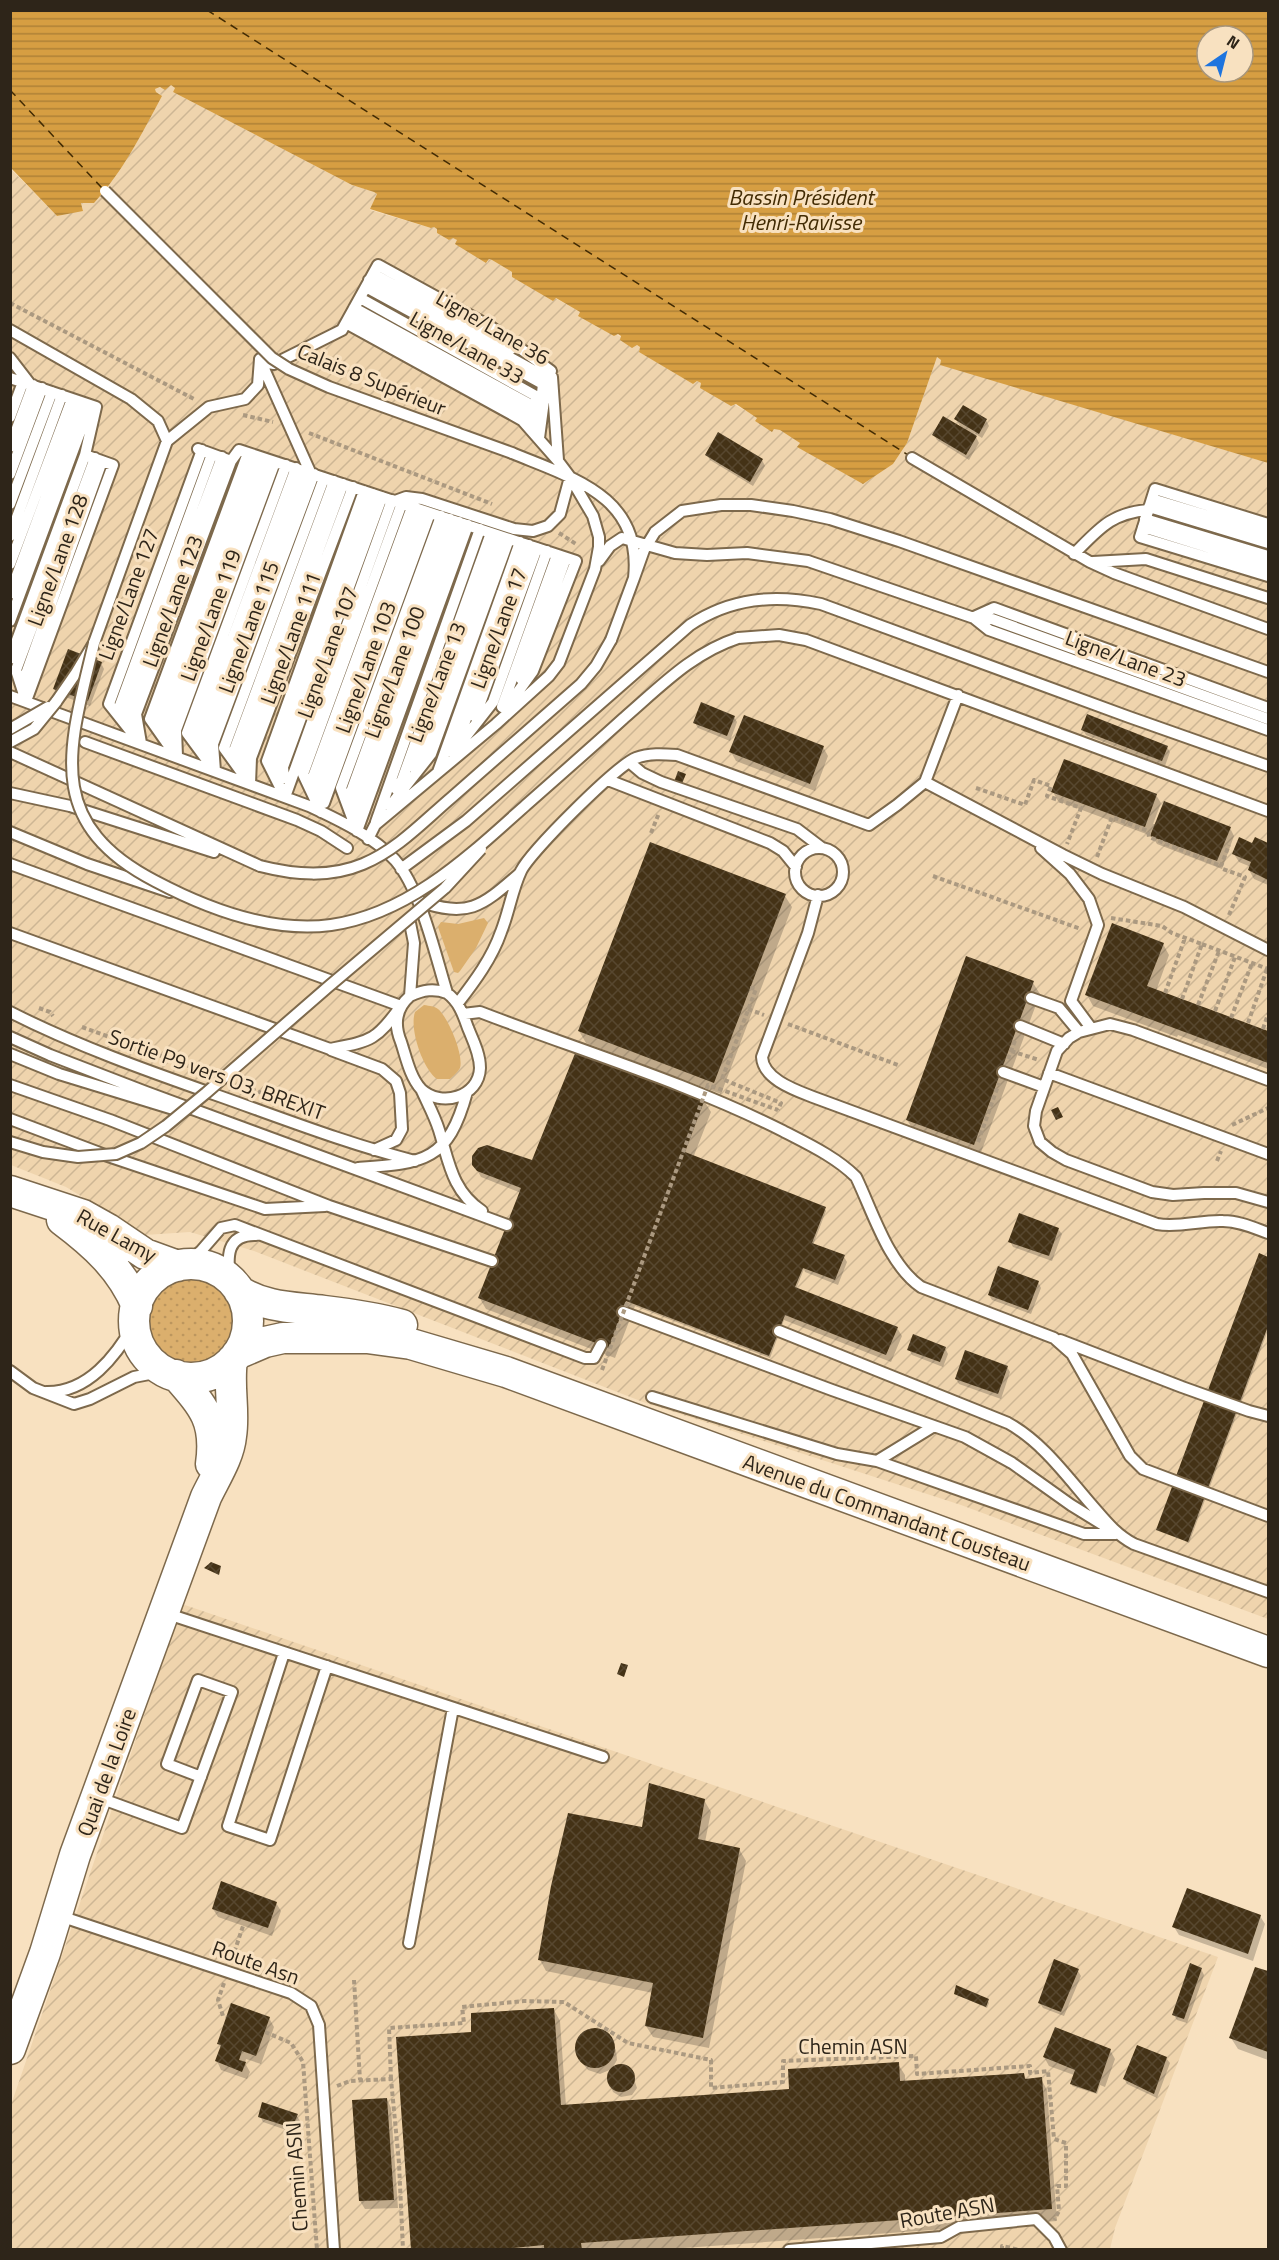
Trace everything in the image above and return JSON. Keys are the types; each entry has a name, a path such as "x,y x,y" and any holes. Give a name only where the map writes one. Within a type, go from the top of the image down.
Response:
{"street":[{"name":"Rue Lamy","path":"16,1193 82,1215 99,1223 145,1254 182,1265"},
{"name":"Rue Lamy","path":"16,1193 55,1214 109,1260 123,1277 136,1315"},
{"path":"182,1265 211,1268 234,1285 244,1301 248,1319 244,1341 235,1357 220,1370 206,1376 191,1378 170,1373 155,1365 144,1353 137,1339 136,1315 142,1292 152,1280 164,1271 182,1265"},
{"name":"Avenue du Commandant Cousteau","path":"234,1285 255,1300 272,1306 350,1314 400,1324 425,1333 506,1372"},
{"name":"Avenue du Commandant Cousteau","path":"235,1357 265,1342 283,1338 367,1338 411,1344 506,1372 1269,1652"},
{"name":"Quai de la Loire","path":"10,2049 57,1914 71,1865 206,1497 226,1455 231,1436 229,1381 235,1357"},
{"name":"Quai de la Loire","path":"170,1373 202,1408 212,1428 213,1451 206,1497"}],"lane":[{"name":"Calais 8 Supérieur","path":"105,191 272,358 289,369 329,387 512,453 570,477 606,498 623,520 631,540 635,561 634,578"},
{"path":"260,359 274,364 342,330 372,277 491,327 551,371 558,460"},
{"name":"Ligne/Lane 36","path":"372,277 547,378 539,438"},
{"path":"352,311 522,420 539,438 570,477 597,525 599,547 595,569"},
{"path":"352,311 536,396 539,438"},
{"path":"352,311 526,413 539,438"},
{"path":"10,330 131,399 158,421 167,441"},
{"path":"10,358 43,389 96,407 99,460 16,670 26,701"},
{"path":"183,896 141,874 113,854 91,830 78,802 71,775 71,746 94,643 167,441 209,407 245,399 258,385 260,359"},
{"path":"250,784 251,758 301,470 260,359"},
{"path":"10,417 43,389"},
{"path":"10,447 43,389"},
{"path":"10,474 43,389"},
{"path":"10,504 43,389"},
{"path":"10,537 43,389"},
{"path":"10,564 43,389"},
{"path":"10,594 43,389"},
{"path":"10,621 43,389"},
{"path":"213,454 239,450 529,545"},
{"path":"141,743 136,714 213,454"},
{"path":"141,743 119,708 213,454"},
{"path":"912,458 1090,562 1114,573 1269,629"},
{"path":"10,659 99,460"},
{"name":"Ligne/Lane 128","path":"26,701 99,460"},
{"path":"177,757 177,730 301,470"},
{"path":"177,757 158,723 301,470"},
{"path":"215,771 213,744 301,470"},
{"path":"215,771 196,737 301,470"},
{"path":"250,784 234,751 301,470"},
{"path":"415,508 406,497 422,499 514,529 533,531 548,526 560,514 570,477"},
{"path":"10,793 70,806 260,866 290,873 321,874 363,864 386,851 423,822 581,684 596,666 611,640 647,545 655,532 673,516 691,508 721,505 751,505 809,514 935,553 1269,672"},
{"path":"285,796 415,508"},
{"path":"285,796 275,764 415,508"},
{"path":"321,812 415,508"},
{"path":"321,812 313,777 415,508"},
{"path":"357,831 351,792 415,508"},
{"name":"Ligne/Lane 100","path":"357,831 415,508"},
{"path":"1074,554 1104,523 1137,511 1269,534"},
{"path":"1148,513 1269,524"},
{"path":"1148,513 1269,543"},
{"path":"1148,513 1269,556"},
{"path":"1148,513 1269,566"},
{"path":"1148,513 1269,576"},
{"path":"375,825 496,724 549,676 559,663 595,569 614,542 622,538 667,552 747,553 808,561 974,618 992,619 1269,719"},
{"path":"496,724 529,545"},
{"path":"496,724 533,671 529,545"},
{"path":"438,772 529,545"},
{"path":"438,772 478,712 529,545"},
{"path":"368,838 529,545"},
{"path":"375,825 416,768 529,545"},
{"path":"1090,562 1146,559 1269,598"},
{"path":"401,869 466,821 690,625 720,609 759,599 782,598 821,604 1269,766"},
{"path":"974,618 994,608 1269,708"},
{"name":"Ligne/Lane 23","path":"974,618 989,630 1269,730"},
{"path":"10,832 87,864 230,912 281,924 318,926 348,922 379,912 416,893 491,837 675,673 711,648 738,638 779,635 806,640 958,694 1269,811"},
{"path":"10,742 34,729 70,683 94,643"},
{"path":"10,673 26,701"},
{"path":"417,901 438,908 458,909 478,906 495,895 521,872 550,836 629,762 657,754 677,755 869,825 925,782 958,694"},
{"path":"10,696 285,796 357,831 381,848 401,869 417,901 447,993 460,1008 479,1056 480,1069 478,1078 467,1092 453,1130 443,1145 415,1161 397,1165 355,1168"},
{"path":"10,729 56,702"},
{"path":"85,742 297,820 321,831 346,848"},
{"path":"10,752 260,866"},
{"path":"629,762 642,773 660,782 797,829 822,848 836,855 843,873 837,888 828,894 818,895 808,893 800,887 796,877 796,867 800,858 807,851 822,848"},
{"path":"608,780 770,843 783,851 796,867"},
{"path":"925,782 1092,869 1184,907 1269,950"},
{"path":"1018,830 1070,874 1089,899 1098,925 1071,1001 1091,1028"},
{"path":"10,1142 43,1152 88,1157 116,1154 149,1138 206,1094 296,1014 445,888 471,862 491,837"},
{"path":"10,864 401,1006"},
{"path":"460,1008 495,947 521,872"},
{"path":"818,895 808,933 763,1051 762,1062 769,1073 800,1092 1157,1224 1175,1225 1221,1221 1240,1223 1269,1233"},
{"path":"410,923 414,943 410,996"},
{"path":"10,933 382,1069 396,1080 400,1093 402,1129 396,1140 373,1150"},
{"path":"330,1049 364,1042 384,1030 410,996 428,990 447,993"},
{"path":"1031,998 1059,1008 1080,1032"},
{"path":"401,1006 398,1013 397,1031 415,1081 428,1094 444,1099 467,1092"},
{"path":"460,1008 480,1012 715,1099 814,1147 848,1168 856,1177 892,1256 907,1277 921,1287 1249,1411 1269,1416"},
{"name":"Sortie P9 vers O3, BREXIT","path":"10,1012 54,1034 159,1074 373,1150 415,1161"},
{"path":"1269,1080 1133,1030 1110,1024 1080,1032 1057,1051 1036,1111 1034,1126 1040,1142 1066,1160 1152,1192 1173,1196 1236,1193 1269,1202"},
{"path":"1020,1026 1064,1044"},
{"path":"13,1037 50,1055 502,1223 471,1204 458,1188 434,1116 421,1088"},
{"path":"10,1054 59,1074 132,1098 274,1138"},
{"path":"1003,1072 1044,1087"},
{"path":"1049,1073 1269,1154"},
{"path":"10,1086 110,1120 329,1206 492,1262"},
{"path":"10,1119 105,1155 265,1209 329,1206"},
{"path":"182,1265 224,1227 239,1226 585,1358 594,1358 601,1345"},
{"path":"234,1285 227,1259 232,1245 243,1236 259,1235"},
{"path":"623,1312 965,1437 988,1448 1071,1505 1134,1544 1269,1593"},
{"path":"37,1390 57,1392 69,1389 87,1379 117,1352 136,1315"},
{"path":"779,1331 983,1411 1021,1430 1041,1446 1116,1534"},
{"path":"1054,1338 1072,1354 1130,1456 1143,1469 1269,1516"},
{"path":"10,1371 37,1390 69,1403 78,1403 134,1377 170,1373"},
{"path":"652,1397 837,1454 877,1461 1084,1534 1116,1534"},
{"path":"877,1461 934,1426"},
{"path":"164,1613 603,1757"},
{"path":"284,1653 228,1826 270,1840 327,1666"},
{"path":"97,1797 182,1828 201,1777 232,1692 198,1680 167,1764 201,1777"},
{"path":"409,1943 453,1708"},
{"name":"Route Asn","path":"57,1914 291,1993 311,2006 319,2025 334,2250"},
{"name":"Route ASN","path":"789,2250 941,2237 959,2227 992,2222 1036,2219 1048,2231"},
{"path":"1048,2231 1061,2250"}],"path":[{"path":"976,788 1025,805 1034,780 1051,786 1047,796 1081,808 1064,851"},
{"path":"1095,863 1112,817 1148,831 1149,837 1245,877 1228,917 1238,921"},
{"path":"1221,866 1229,845"},
{"path":"933,876 1086,931"},
{"path":"1110,918 1162,926 1185,938 1268,969 1248,1023"},
{"path":"1165,993 1185,938"},
{"path":"1182,999 1202,944"},
{"path":"1198,1005 1219,951"},
{"path":"1215,1011 1235,957"},
{"path":"1231,1018 1252,963"},
{"path":"602,1370 708,1084 778,1110 781,1103 722,1078 756,989 750,988"},
{"path":"30,1004 63,1020"},
{"path":"748,1009 898,1065"},
{"path":"1263,1029 1269,1014"},
{"path":"74,1024 217,1077"},
{"path":"978,1142 1020,1026"},
{"path":"228,1081 283,1101"},
{"path":"354,1980 360,2080"},
{"name":"Chemin ASN","path":"403,2250 399,2163 388,2028 464,2023 462,2007 524,2001 564,2002 628,2043 711,2060 711,2088 783,2082 783,2061 916,2056 917,2074 1030,2066 1030,2073 1048,2071 1054,2139 1066,2143 1066,2186 1057,2186 1059,2211 1048,2231"},
{"name":"Chemin ASN","path":"265,2032 291,2043 303,2062 317,2250"},
{"name":"Chemin ASN","path":"306,2103 341,2083 392,2079"},
{"path":"1002,2250 1002,2246 1020,2250"}],"shaded area":[{"path":"171,84 175,88 173,92 352,185 374,192 377,194 370,210 434,227 437,233 449,240 453,237 487,263 489,259 492,260 512,272 512,277 555,298 580,312 578,315 640,347 639,351 693,384 697,381 701,383 700,387 754,415 757,418 755,421 772,431 780,429 800,443 798,447 863,484 893,464 907,443 937,357 941,360 940,364 1268,463 1268,1619 961,1505 643,1402 254,1251 190,1232 145,1235 66,1187 11,1165 10,168 57,216 83,210 81,202 161,95 155,89"},
{"path":"484,918 488,923 476,948 460,971 454,972 438,927 441,922 458,924"},
{"path":"424,1005 438,1009 442,1013 460,1054 460,1068 450,1079 437,1079 427,1067 418,1048 414,1019 415,1012"},
{"path":"191,1277 207,1281 221,1290 230,1304 234,1320 230,1336 221,1350 207,1359 191,1363 175,1359 161,1350 152,1336 148,1320 152,1304 161,1290 175,1281"},
{"path":"182,1604 1218,1957 1115,2228 1110,2249 11,2250 11,2105"}],"water":[{"name":"Bassin Président Henri-Ravisse","path":"11,11 1268,11 1268,463 940,365 941,360 937,357 907,443 893,464 863,484 797,447 800,443 780,430 774,429 772,432 755,421 757,418 736,404 731,406 700,388 701,383 697,381 693,384 639,352 640,347 637,345 632,348 620,340 621,336 618,334 614,336 578,316 580,312 556,298 553,301 512,277 512,272 492,260 489,259 486,263 455,244 457,240 453,238 449,240 437,233 434,227 370,209 377,194 374,192 352,185 173,92 175,88 171,85 165,90 160,87 155,89 162,96 131,152 105,191 94,203 81,203 83,211 57,216 11,168"}],"building":[{"path":"963,405 987,419 979,434 954,419"},
{"path":"943,416 977,436 966,455 932,435"},
{"path":"718,432 763,459 750,482 705,455"},
{"path":"68,649 102,662 88,701 53,689"},
{"path":"701,702 735,716 727,736 693,723"},
{"path":"1087,714 1168,746 1162,761 1081,730"},
{"path":"744,715 824,746 810,784 729,752"},
{"path":"1064,759 1157,794 1145,827 1051,792"},
{"path":"678,771 686,774 681,786 674,782"},
{"path":"1164,801 1231,827 1217,861 1150,836"},
{"path":"1239,837 1252,843 1255,837 1268,843 1268,880 1248,870 1251,862 1232,854"},
{"path":"650,842 786,894 714,1083 578,1031"},
{"path":"1112,923 1164,943 1147,986 1268,1031 1268,1063 1085,995"},
{"path":"966,956 1034,981 974,1145 906,1120"},
{"path":"576,1051 705,1099 685,1152 826,1207 812,1243 845,1255 835,1280 803,1268 795,1287 898,1327 886,1355 785,1315 769,1356 626,1301 609,1348 478,1298 521,1188 477,1171 472,1165 472,1156 478,1148 487,1145 532,1160"},
{"path":"1058,1107 1063,1117 1056,1120 1051,1110"},
{"path":"1019,1213 1059,1228 1049,1256 1008,1242"},
{"path":"1259,1253 1268,1257 1268,1326 1188,1542 1156,1530"},
{"path":"998,1266 1039,1281 1028,1310 988,1295"},
{"path":"913,1334 946,1347 940,1362 907,1350"},
{"path":"965,1350 1008,1366 998,1394 955,1379"},
{"path":"211,1562 221,1566 219,1575 204,1568"},
{"path":"621,1663 628,1665 624,1677 617,1674"},
{"path":"649,1783 705,1799 698,1839 740,1848 703,2038 645,2026 653,1983 538,1960 551,1886 568,1813 642,1827"},
{"path":"221,1881 277,1902 268,1928 212,1909"},
{"path":"1187,1888 1261,1915 1248,1954 1172,1927"},
{"path":"1054,1959 1079,1969 1061,2012 1038,2003"},
{"path":"1190,1963 1202,1968 1184,2019 1172,2015"},
{"path":"1255,1967 1268,1971 1268,2052 1229,2038"},
{"path":"956,1985 989,1999 986,2007 954,1994"},
{"path":"231,2003 270,2017 256,2056 242,2051 239,2060 246,2062 242,2072 215,2061 221,2045 217,2044"},
{"path":"554,2008 561,2105 789,2089 788,2069 899,2062 900,2081 1024,2073 1025,2079 1042,2077 1052,2209 581,2243 582,2250 544,2250 544,2245 491,2250 411,2250 396,2037 471,2032 471,2013"},
{"path":"1055,2027 1111,2049 1096,2093 1070,2084 1075,2070 1043,2057"},
{"path":"595,2028 603,2029 609,2034 614,2040 614,2056 609,2062 603,2067 595,2068 587,2067 581,2062 576,2056 575,2048 576,2040 581,2034 587,2029"},
{"path":"1137,2045 1167,2057 1154,2094 1123,2079"},
{"path":"621,2064 631,2068 635,2078 631,2088 621,2092 611,2088 607,2078 611,2068"},
{"path":"387,2098 394,2200 359,2201 352,2100"},
{"path":"262,2102 298,2114 292,2128 258,2117"}],"ferry route":[{"path":"207,10 908,455"},
{"path":"10,90 102,188"}]}
